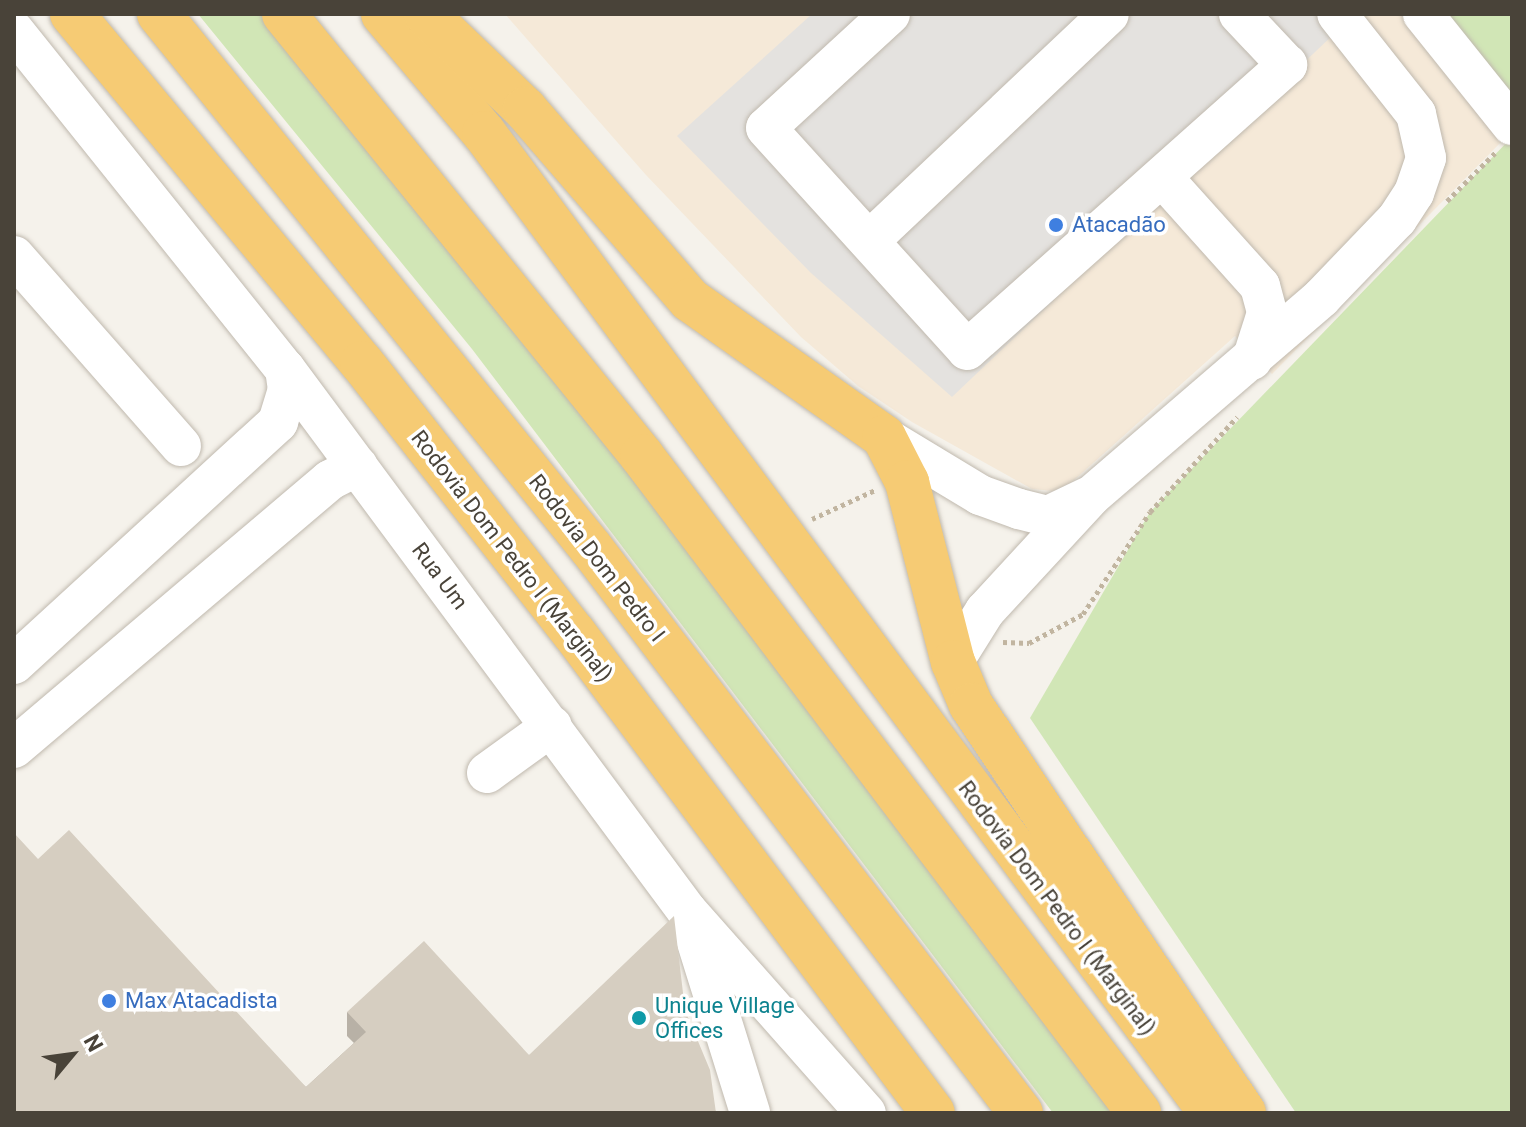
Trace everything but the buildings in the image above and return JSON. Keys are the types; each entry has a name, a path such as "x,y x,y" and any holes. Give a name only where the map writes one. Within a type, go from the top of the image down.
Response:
{"highway":[{"name":"Rodovia Dom Pedro I (Marginal)","path":"72,14 362,363 565,621 933,1113"},
{"name":"Rodovia Dom Pedro I","path":"159,14 591,548 1021,1113"},
{"path":"284,14 642,456 1139,1113"},
{"name":"Rodovia Dom Pedro I (Marginal)","path":"383,14 484,133 1211,1113"},
{"path":"426,14 525,109 690,300 884,437 907,482 960,647 971,705 1244,1113"}],"street":[{"path":"890,14 766,128 967,350 1287,65 1239,14"},
{"path":"869,241 1109,14"},
{"path":"960,647 1091,496 1251,364 1397,219 1414,193 1426,158 1416,114 1337,14"},
{"path":"1423,14 1507,136"},
{"name":"Rua Um","path":"16,34 285,369 687,911 866,1113"},
{"path":"1172,169 1288,288 1298,318"},
{"path":"1172,169 1260,286 1267,313 1251,364"},
{"path":"14,256 181,446"},
{"path":"14,664 278,422 288,390 285,369"},
{"path":"884,437 980,495 1019,509 1048,516 1091,496"},
{"path":"14,748 330,480 358,466"},
{"path":"487,773 552,726"},
{"path":"687,911 750,1113"}],"path":[{"path":"1437,211 1507,136"},
{"path":"960,647 990,641 1029,643 1083,614 1150,512 1245,409"},
{"path":"807,522 838,504 907,482"}],"shaded area":[{"name":"Atacadão","path":"505,14 1400,14 1511,132 1272,374 1235,336 1072,482 1053,491 1032,489 912,422 858,386 801,337 646,175"},
{"path":"812,14 1316,14 1334,34 952,397 811,273 677,136"}],"green space":[{"path":"198,14 263,14 660,512 1114,1113 1053,1113 472,349"},
{"path":"1406,14 1512,14 1512,126"},
{"path":"1512,137 1512,1113 1296,1113 1030,718 1150,512"}],"place":[{"name":"Atacadão","path":"1056,225"},
{"name":"Max Atacadista","path":"109,1001"},
{"name":"Unique Village Offices","path":"639,1018"}]}
